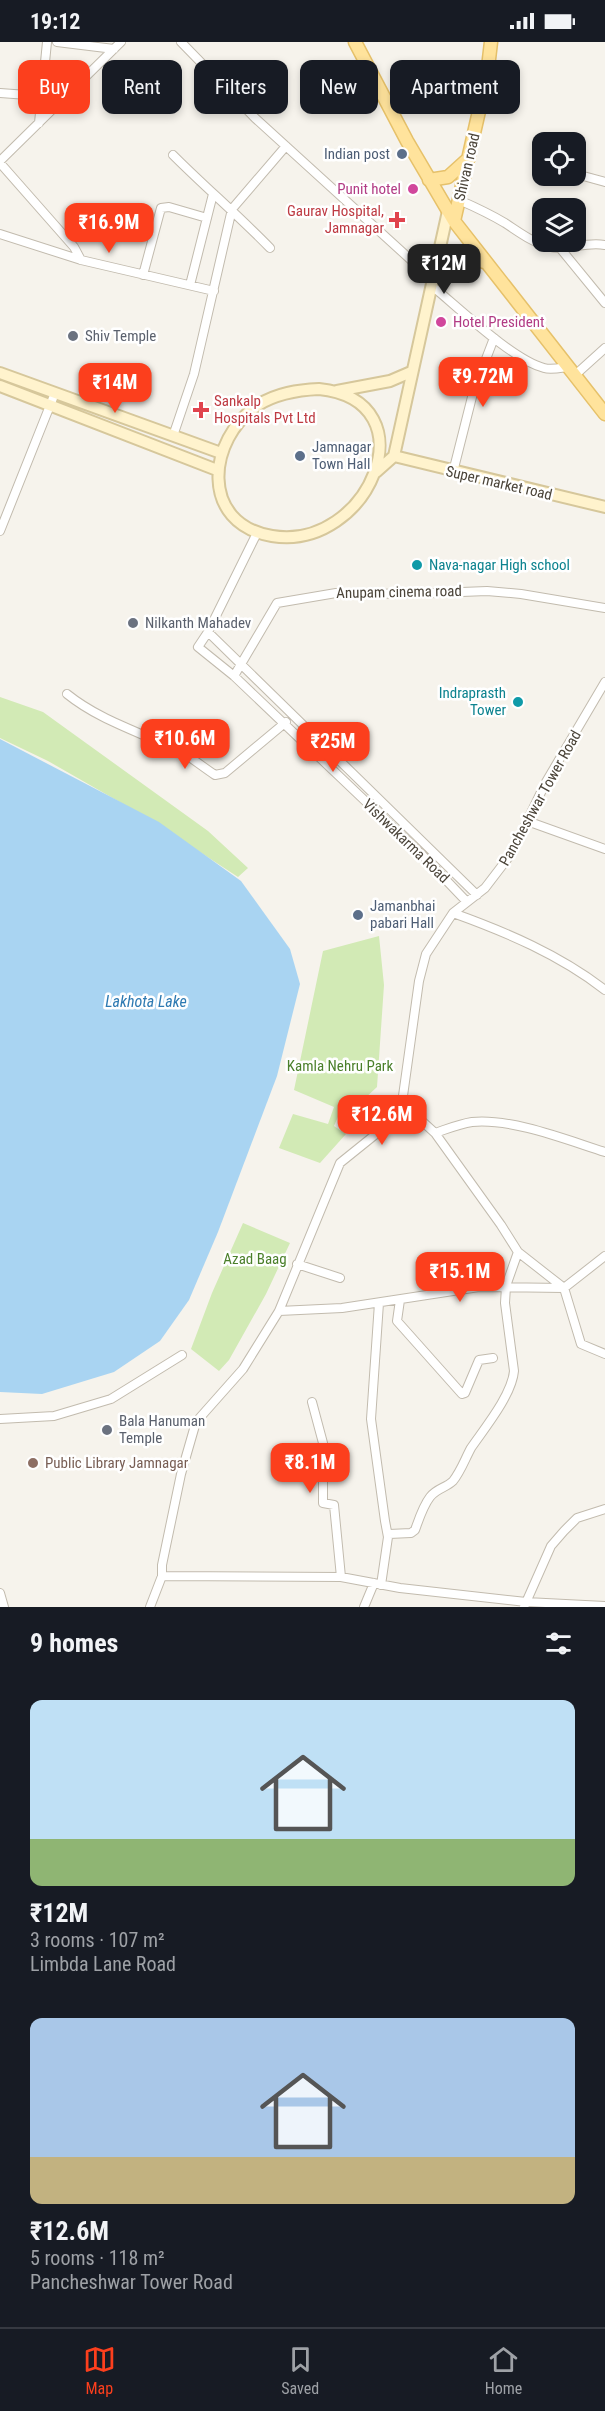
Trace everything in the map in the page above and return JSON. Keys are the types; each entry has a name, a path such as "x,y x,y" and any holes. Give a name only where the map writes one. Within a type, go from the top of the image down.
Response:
{"main road":[{"path":"355,42 429,180 451,216 484,262 605,414"},
{"name":"Shivan road","path":"451,216 459,200 469,157 487,76 491,42"},
{"path":"429,180 448,177 469,157"},
{"path":"411,372 390,381 337,391 297,390 279,395 259,405 242,419 228,436 221,453 217,470 218,483 226,510 237,522 257,533 273,537 296,537 323,530 354,507 376,472 394,456 432,283 451,216"},
{"path":"438,258 459,256 484,262"},
{"path":"0,373 221,453"},
{"path":"0,386 217,470"},
{"path":"337,391 356,400 379,434 376,472"},
{"name":"Super market road","path":"394,456 605,507"}],"street":[{"path":"45,60 47,42"},
{"path":"57,42 117,45"},
{"path":"181,42 286,146 494,338 531,362 545,368 571,371 605,348"},
{"path":"81,260 74,247 0,162 117,45"},
{"path":"0,93 18,94"},
{"path":"39,123 40,114"},
{"path":"172,436 194,374 232,209 286,146"},
{"path":"173,155 232,209 270,248"},
{"path":"586,177 605,182"},
{"path":"190,285 213,194"},
{"path":"459,200 478,208 532,240"},
{"path":"142,275 161,208 169,207 207,219"},
{"path":"0,234 81,260 214,291"},
{"path":"586,244 605,245"},
{"path":"563,252 605,303"},
{"path":"453,472 473,393 494,338"},
{"path":"0,531 55,393"},
{"name":"Vishwakarma Road","path":"257,533 208,632 198,647 234,676 424,856 467,902"},
{"name":"Anupam cinema road","path":"234,676 277,603 304,598 336,593 411,594 487,591 521,594 605,608"},
{"name":"Vishwakarma Road","path":"208,632 477,895"},
{"name":"Pancheshwar Tower Road","path":"150,1607 162,1576 162,1565 181,1474 196,1422 243,1369 279,1311 340,1163 381,1130 402,1102 419,981 426,954 453,913 485,888 506,861 546,782 605,682"},
{"path":"67,694 82,707 188,757 215,775 225,773 292,716"},
{"path":"527,821 605,849"},
{"path":"453,913 554,956 582,972 605,990"},
{"path":"402,1102 435,1132 518,1252 564,1287 581,1344 605,1353"},
{"path":"435,1132 461,1124 484,1122 528,1129 605,1152"},
{"path":"388,1534 411,1533 415,1530 430,1497 437,1489 450,1484 458,1474 471,1448 487,1428 512,1381 514,1371 505,1303 506,1286 518,1252"},
{"path":"279,1311 342,1308 479,1287 564,1287 605,1256"},
{"path":"297,1264 340,1278"},
{"path":"400,1300 397,1321 462,1394 465,1393 479,1360 493,1358"},
{"path":"364,1607 378,1584 388,1534 384,1521 371,1419 379,1303"},
{"path":"0,1419 54,1416 111,1399 182,1355"},
{"path":"312,1402 323,1443 323,1503 334,1505 341,1576"},
{"path":"525,1604 551,1546 577,1518 605,1509"},
{"path":"162,1576 341,1576 378,1584 525,1604 605,1606"},
{"path":"0,1593 4,1607"}],"green space":[{"path":"0,697 43,712 208,831 248,868 238,877 151,820 48,761 0,738"},
{"name":"Kamla Nehru Park","path":"379,936 384,985 377,1087 347,1115 341,1110 334,1126 346,1134 320,1163 279,1148 293,1114 328,1124 334,1107 294,1090 323,951"},
{"name":"Azad Baag","path":"243,1223 290,1243 266,1294 229,1360 219,1371 191,1349 212,1293"}],"water":[{"name":"Lakhota Lake","path":"0,739 159,822 241,881 290,949 300,984 277,1076 218,1232 189,1300 160,1341 114,1372 42,1394 0,1392"}],"place":[{"name":"Indian post","path":"402,154"},
{"name":"Punit hotel","path":"413,189"},
{"name":"Gaurav Hospital, Jamnagar","path":"397,220"},
{"name":"Hotel President","path":"441,322"},
{"name":"Shiv Temple","path":"73,336"},
{"name":"Sankalp Hospitals Pvt Ltd","path":"201,410"},
{"name":"Jamnagar Town Hall","path":"300,456"},
{"name":"Nava-nagar High school","path":"417,565"},
{"name":"Nilkanth Mahadev","path":"133,623"},
{"name":"Indraprasth Tower","path":"518,702"},
{"name":"Jamanbhai pabari Hall","path":"358,915"},
{"name":"Bala Hanuman Temple","path":"107,1430"},
{"name":"Public Library Jamnagar","path":"33,1463"}]}
